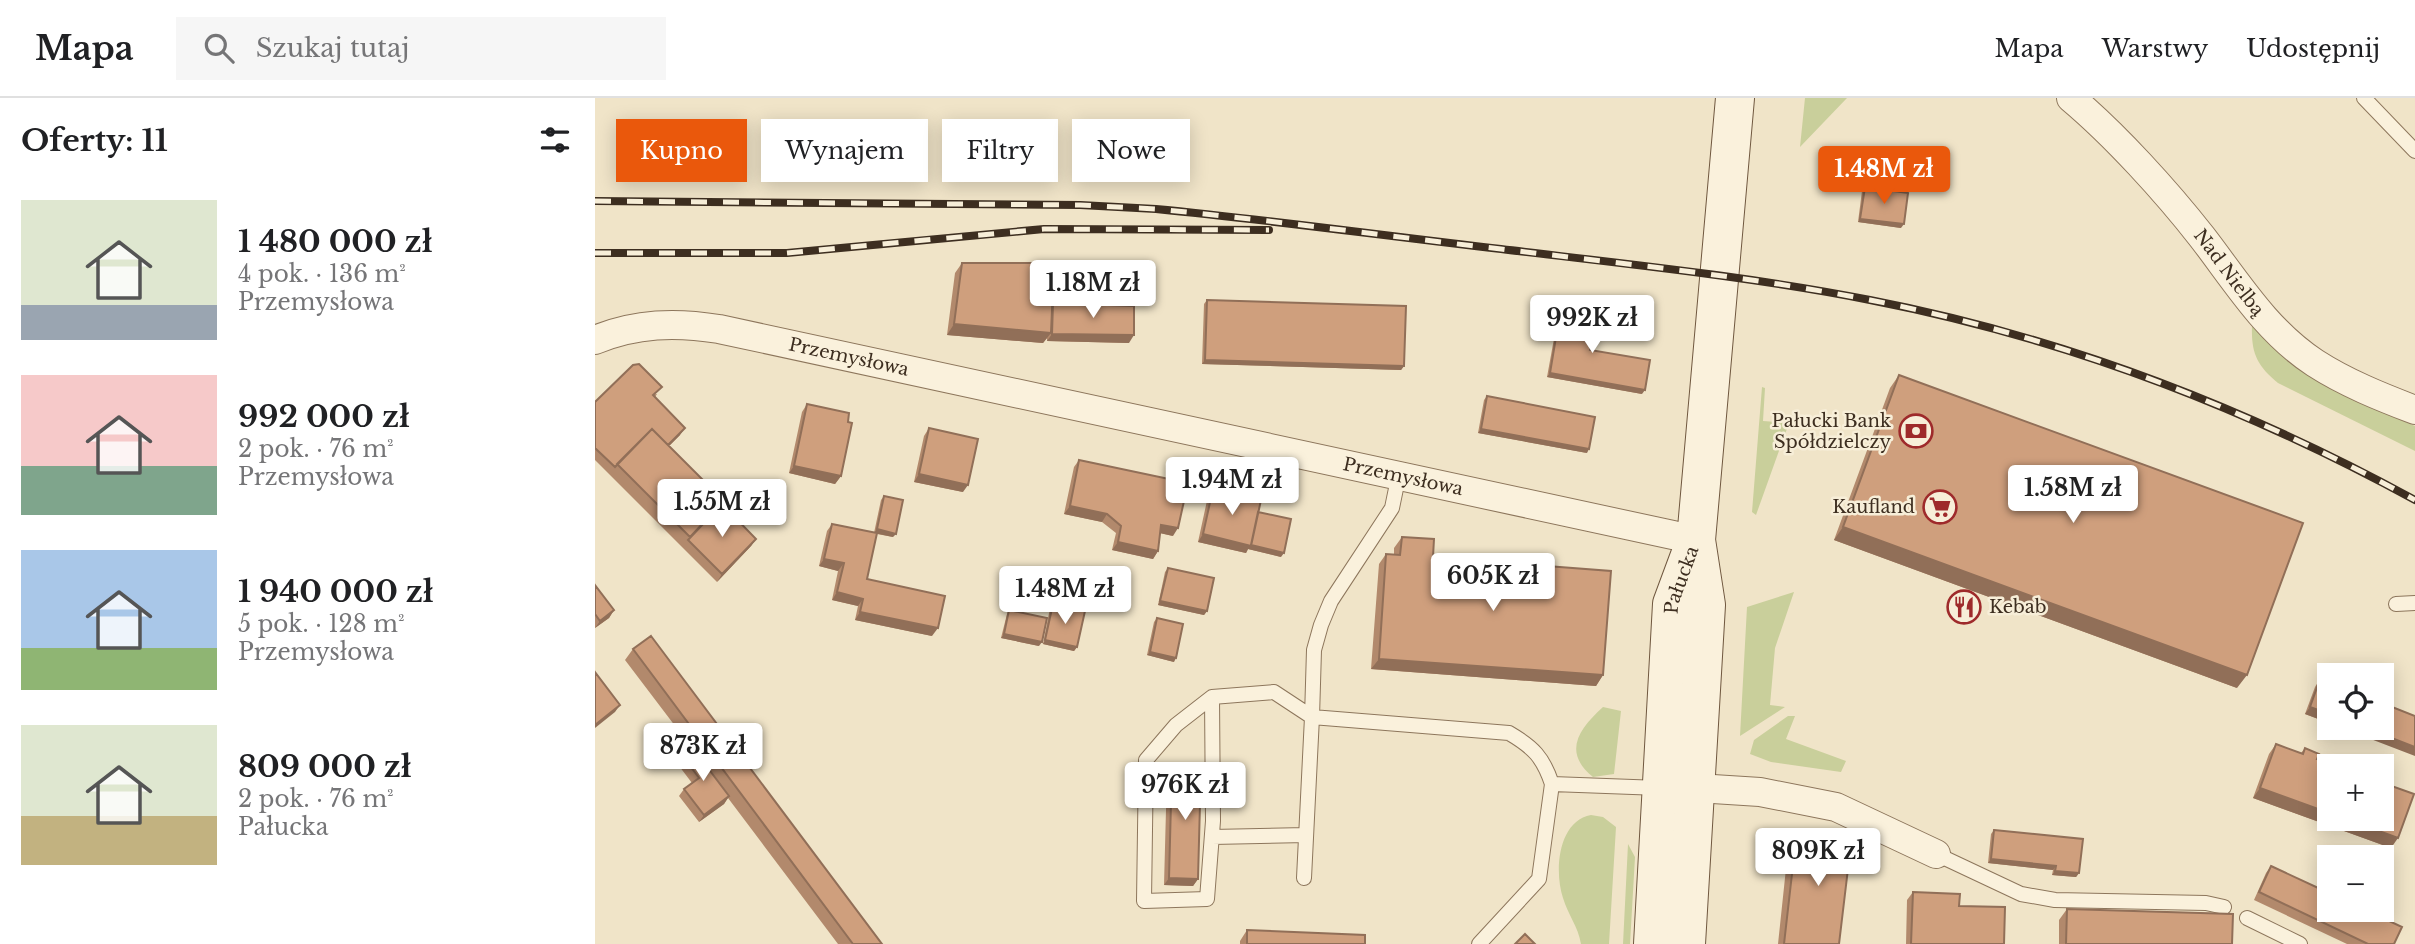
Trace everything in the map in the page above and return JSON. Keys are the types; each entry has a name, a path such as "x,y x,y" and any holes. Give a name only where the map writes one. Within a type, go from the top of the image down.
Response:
{"street":[{"path":"1696,540 1735,98"},
{"name":"Nad Nielbą","path":"2071,98 2118,143 2201,236 2230,278 2272,327 2313,362 2364,390 2415,411"},
{"name":"Przemysłowa","path":"595,340 639,326 706,327 1696,540"},
{"name":"Pałucka","path":"1686,944 1672,604 1696,540"},
{"path":"1680,788 1760,792 1836,807 1935,854"},
{"name":"Pałucka","path":"1653,944 1680,788"}],"lane":[{"path":"2364,98 2415,151"},
{"path":"1304,878 1314,650 1331,601 1392,508 1399,474"},
{"path":"2396,604 2415,603"},
{"path":"1212,696 1212,837 1207,899 1144,901 1146,760 1176,726 1212,696 1274,692 1312,717 1509,733 1533,747 1544,759 1552,784 1539,879 1479,944"},
{"path":"1552,784 1680,788"},
{"path":"1212,837 1306,835"},
{"path":"1935,854 2021,894 2055,900 2206,903 2224,907"},
{"path":"2247,918 2300,944"}],"green space":[{"path":"1805,98 1847,98 1800,147"},
{"path":"2252,326 2269,344 2307,373 2349,396 2415,426 2415,451 2278,383 2260,365 2254,351"},
{"path":"1762,387 1765,388 1763,421 1789,423 1756,515 1752,512"},
{"path":"1794,592 1775,648 1770,705 1785,707 1740,736 1747,607"},
{"path":"1603,707 1621,711 1614,774 1593,777 1578,759 1577,741 1587,724"},
{"path":"1788,716 1795,716 1786,739 1846,761 1841,772 1771,762 1750,754 1754,740"},
{"path":"1591,815 1603,817 1616,827 1609,944 1581,944 1560,887 1559,861 1565,837 1580,819"},
{"path":"1628,844 1635,857 1630,944 1623,944"}],"building":[{"path":"1865,187 1908,193 1904,224 1860,219"},
{"path":"962,263 1054,263 1051,333 954,324"},
{"path":"1207,300 1406,306 1404,366 1205,360"},
{"path":"1053,303 1134,306 1134,335 1052,334"},
{"path":"1561,307 1596,313 1590,350 1650,360 1645,390 1550,373"},
{"path":"639,364 662,387 653,395 685,428 668,445 652,429 615,467 595,448 595,402 633,365"},
{"path":"1899,375 2303,523 2247,675 1843,527"},
{"path":"1487,396 1595,417 1589,449 1481,429"},
{"path":"807,404 849,413 848,422 852,423 841,476 794,466"},
{"path":"929,428 978,439 968,485 919,474"},
{"path":"652,429 724,501 690,537 617,464"},
{"path":"1079,460 1188,483 1178,528 1161,525 1158,551 1118,542 1121,526 1107,514 1070,506"},
{"path":"1213,489 1261,500 1251,546 1203,534"},
{"path":"884,496 903,500 896,534 877,529"},
{"path":"722,504 756,539 722,574 688,540"},
{"path":"1258,512 1291,519 1284,553 1251,545"},
{"path":"832,524 877,533 867,579 945,596 938,628 860,612 863,599 837,592 844,563 824,559"},
{"path":"1402,537 1434,539 1433,557 1611,571 1603,675 1379,659 1386,554 1400,555"},
{"path":"1168,568 1214,578 1207,611 1160,601"},
{"path":"595,585 614,610 600,621 595,614"},
{"path":"1053,604 1085,611 1077,647 1045,640"},
{"path":"1009,610 1047,618 1042,642 1004,634"},
{"path":"1157,618 1183,624 1176,658 1150,652"},
{"path":"651,636 882,944 853,944 633,649"},
{"path":"595,672 620,705 595,725"},
{"path":"2317,687 2317,710 2310,707"},
{"path":"2394,708 2415,716 2415,747 2394,739"},
{"path":"689,743 729,796 704,815 684,789 699,778 679,751"},
{"path":"2276,744 2303,754 2305,748 2319,754 2317,809 2260,788"},
{"path":"1172,765 1201,766 1198,879 1169,878"},
{"path":"2394,787 2414,794 2398,838 2379,831 2394,831"},
{"path":"1797,830 1852,835 1839,944 1784,944"},
{"path":"1994,830 2083,839 2079,873 2055,871 2056,866 1991,859"},
{"path":"2271,866 2317,887 2317,920 2259,892"},
{"path":"1913,892 1960,894 1959,906 2005,907 2004,944 1911,944"},
{"path":"2067,909 2233,914 2232,944 2066,944"},
{"path":"2322,922 2391,922 2402,927 2394,944 2368,944"},
{"path":"1247,930 1365,935 1365,944 1247,944"},
{"path":"1525,934 1535,944 1515,944"}],"railway":[{"path":"595,201 1080,205 1156,209 1640,265 1824,292 1941,315 2082,355 2150,379 2285,435 2415,500"},
{"path":"595,253 787,253 1044,229 1269,230"}],"place":[{"name":"Pałucki Bank Spółdzielczy","path":"1916,431"},
{"name":"Kaufland","path":"1940,507"},
{"name":"Kebab","path":"1964,607"}]}
